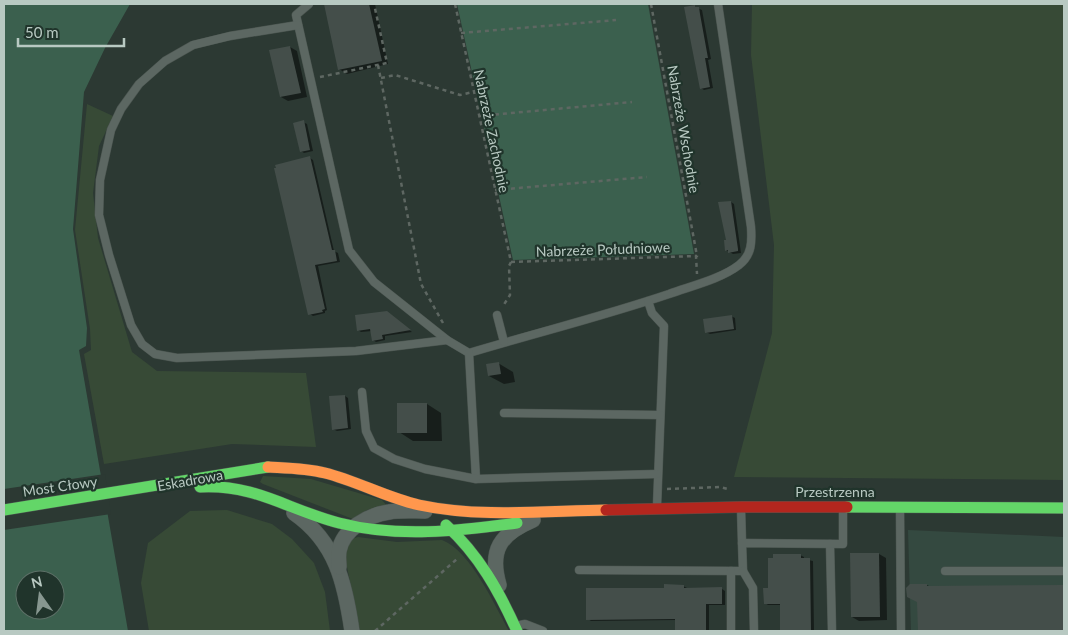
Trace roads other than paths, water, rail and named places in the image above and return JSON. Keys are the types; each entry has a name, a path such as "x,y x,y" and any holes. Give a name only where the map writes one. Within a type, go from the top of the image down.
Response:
{"street":[{"name":"Eskadrowa","path":"121,492 266,467 299,468 326,473 425,511 453,531 478,557 502,598 516,629"},
{"name":"Eskadrowa","path":"121,492 220,486 267,496 298,510 338,523 355,527 409,533 453,531 607,510"},
{"name":"Most Cłowy","path":"4,510 121,492"},
{"name":"Eskadrowa","path":"267,496 304,520 319,534 329,548 340,574"},
{"name":"Eskadrowa","path":"400,500 418,505 454,510"},
{"name":"Przestrzenna","path":"607,510 843,506 1064,508"},
{"name":"Eskadrowa","path":"352,631 340,574 338,554 340,545 355,527 363,521 382,514 425,511 607,510"},
{"name":"Eskadrowa","path":"502,598 494,561 498,547 502,540 513,530 533,520"}],"lane":[{"path":"309,4 296,15 348,250 374,282 447,340 469,353 648,301 697,284 740,264 748,255 752,243 718,4"},
{"path":"298,25 230,36 193,45 165,60 158,66 139,84 122,109 111,130 105,155 100,180 99,215 108,255 131,325 142,344 155,354 177,358 356,351 447,340"},
{"path":"648,301 652,313 664,326 657,508"},
{"path":"498,315 504,342"},
{"path":"469,353 476,479"},
{"path":"362,392 366,431 374,448 394,459 425,470 476,479 658,474"},
{"path":"504,413 660,415"},
{"path":"742,543 843,544 843,506"},
{"path":"900,506 901,631"},
{"path":"741,507 743,571 753,588 754,631"},
{"path":"830,544 832,631"},
{"path":"579,570 743,571"},
{"path":"731,571 731,631"},
{"path":"945,571 1064,571"},
{"path":"516,629 525,624 542,631"}]}
